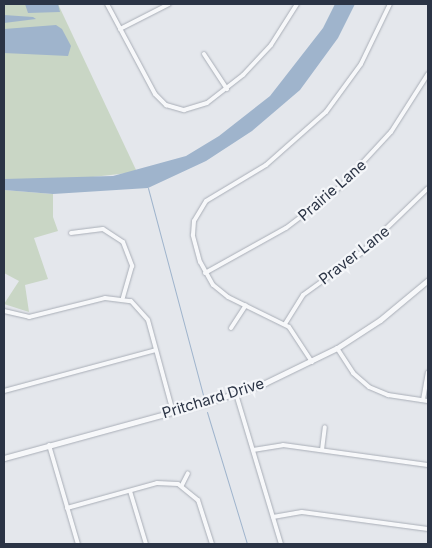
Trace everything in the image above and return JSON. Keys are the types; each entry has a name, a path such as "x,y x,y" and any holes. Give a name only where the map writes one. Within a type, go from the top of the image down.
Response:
{"street":[{"path":"107,4 152,91 166,105 176,109 191,110 227,89 265,52 297,4"},
{"path":"120,29 168,4"},
{"path":"312,362 296,333 285,324 220,292 205,273 193,231 199,209 209,199 266,165 313,125 357,70 390,4"},
{"path":"204,54 227,89"},
{"name":"Prairie Lane","path":"205,273 286,228 340,187 391,132 428,74"},
{"name":"Praver Lane","path":"285,324 303,295 367,248 428,188"},
{"path":"70,233 103,229 123,242 132,266 123,298"},
{"name":"Pritchard Drive","path":"4,458 236,394 312,362 337,348 380,320 428,280"},
{"path":"4,311 18,316 34,317 105,298 123,298 144,312 173,412"},
{"path":"231,328 246,305"},
{"path":"337,348 353,373 369,387 388,394 428,401"},
{"path":"4,391 156,350"},
{"path":"423,400 428,372"},
{"path":"236,394 281,544"},
{"path":"322,450 325,427"},
{"path":"253,450 279,444 428,465"},
{"path":"49,445 78,544"},
{"path":"182,485 188,473"},
{"path":"67,508 161,483 182,485 198,500 212,544"},
{"path":"130,491 146,544"},
{"path":"273,517 306,512 428,529"}],"green space":[{"path":"4,4 58,4 137,172 66,180 4,179"},
{"path":"4,190 53,194 53,217 58,231 34,238 48,279 25,285 29,312 4,304 19,281 4,273"}],"water":[{"path":"25,4 58,4 60,12 28,13"},
{"path":"335,4 355,4 338,38 300,90 252,131 206,161 148,188 53,194 4,190 4,179 113,176 186,156 219,136 270,96 323,28"},
{"path":"4,15 33,17 36,19 4,23"},
{"path":"56,25 62,29 71,46 68,56 4,53 4,29"}],"waterway":[{"path":"148,188 203,395"},
{"path":"207,412 247,544"}]}
